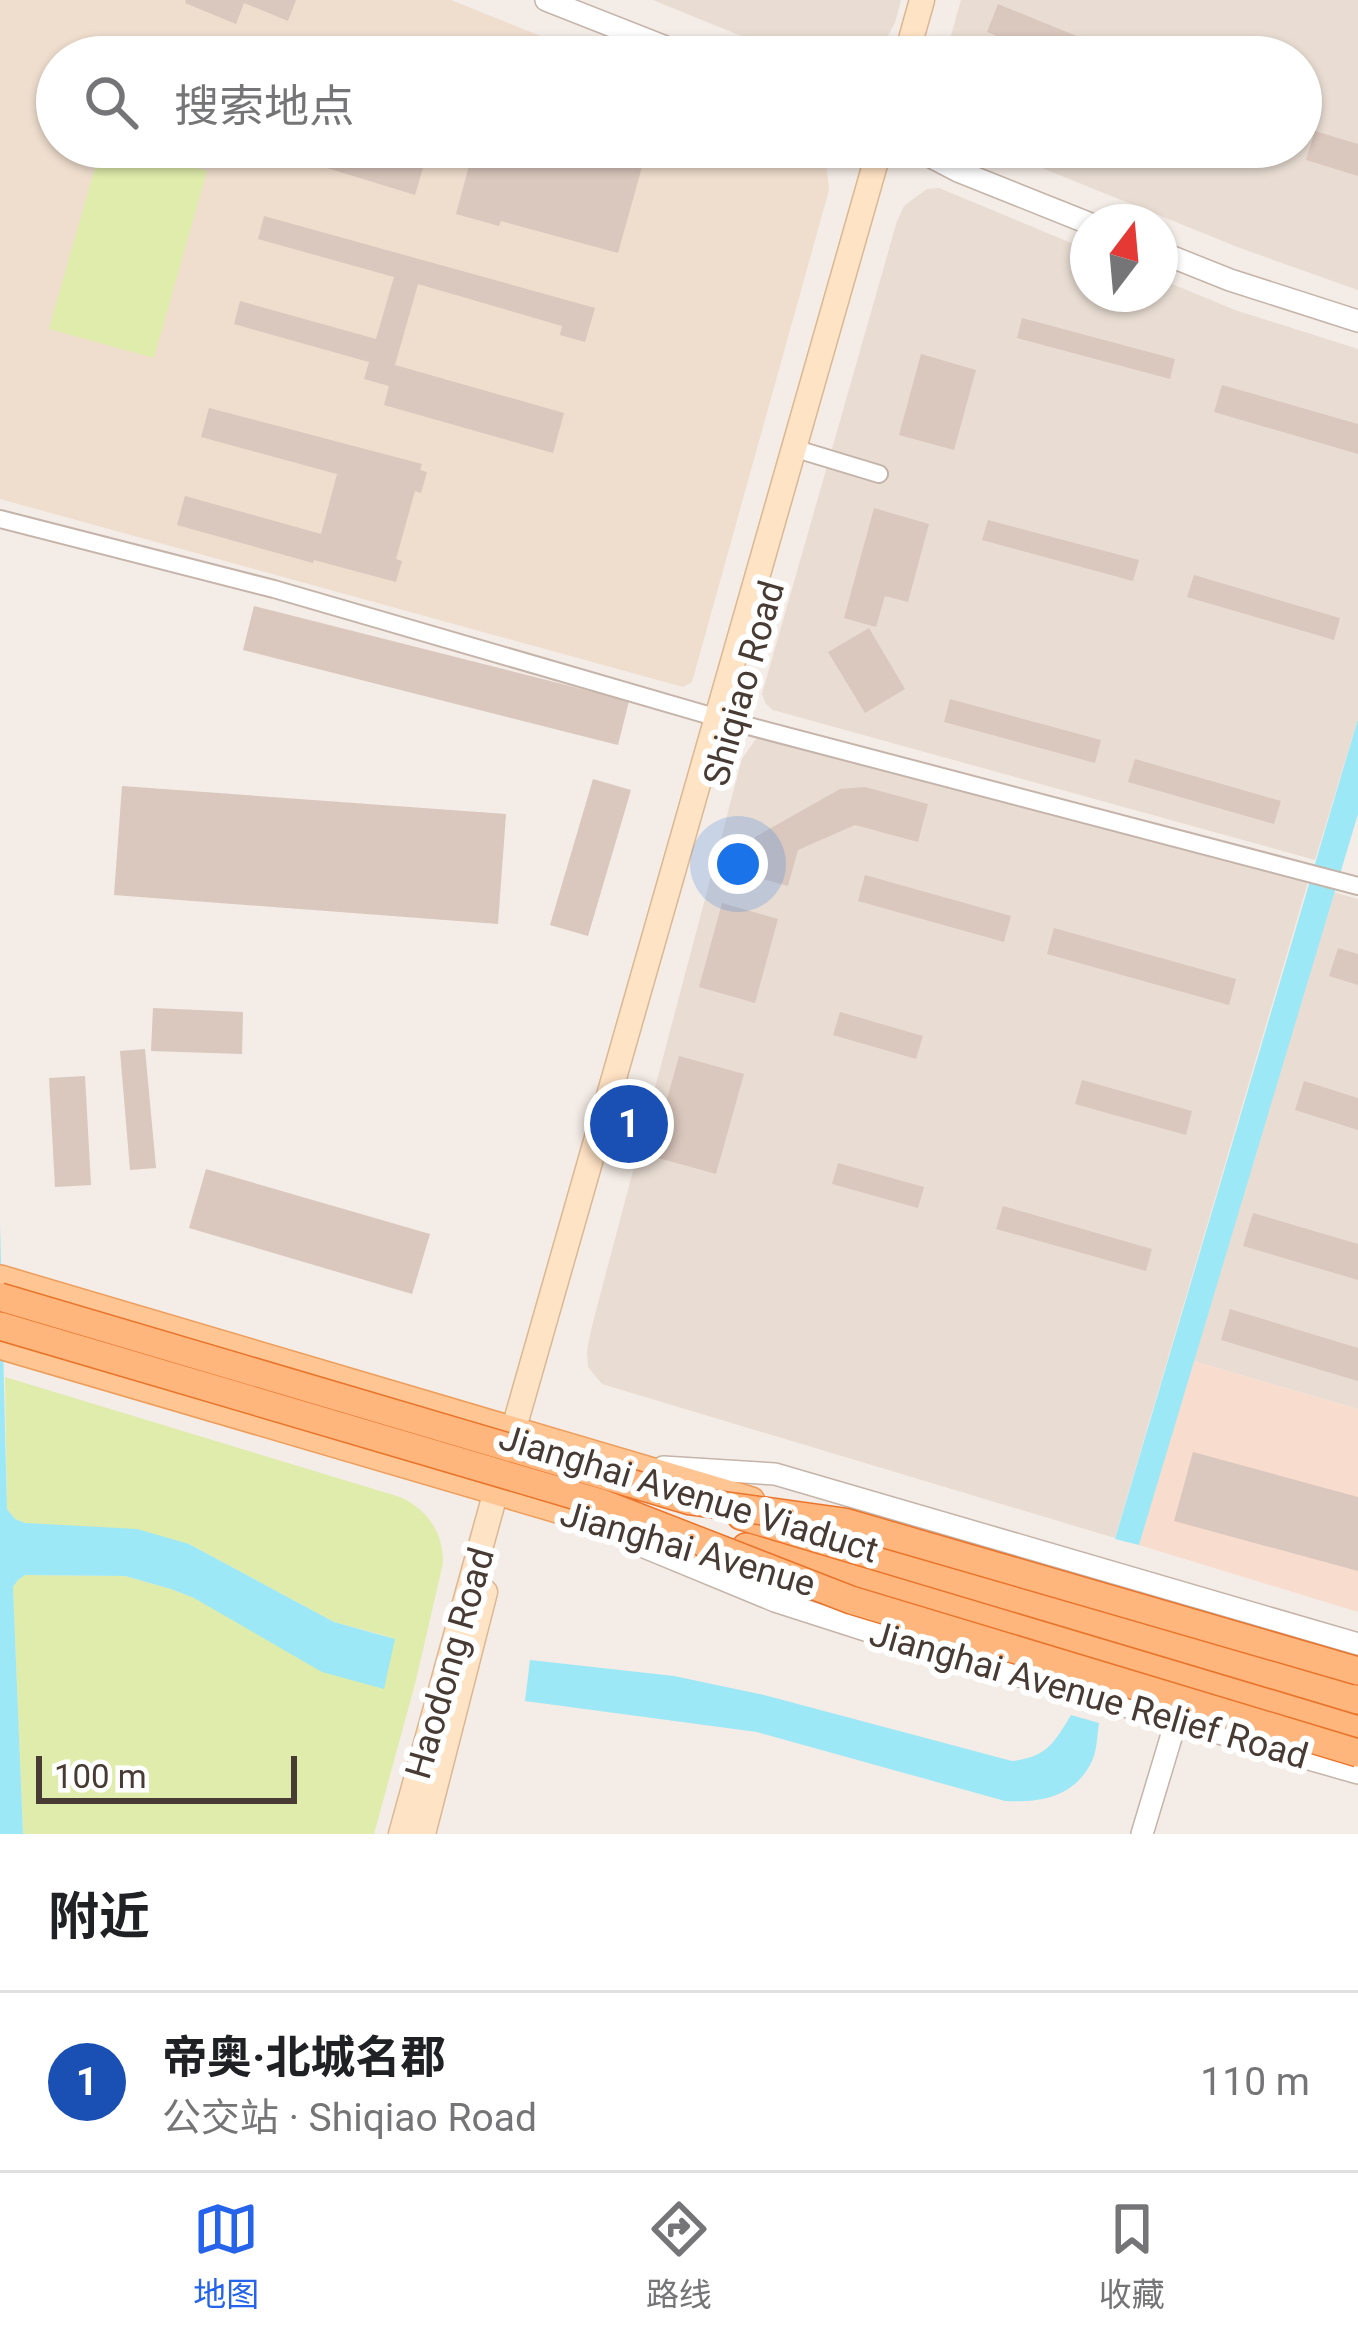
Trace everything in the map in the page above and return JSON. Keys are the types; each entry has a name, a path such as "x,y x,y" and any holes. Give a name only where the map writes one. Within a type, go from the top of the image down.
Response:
{"highway":[{"name":"Jianghai Avenue Viaduct","path":"7,1287 691,1501 1358,1700"},
{"name":"Jianghai Avenue Viaduct","path":"0,1326 1358,1730"},
{"path":"691,1501 844,1522 1358,1671"},
{"path":"604,1504 851,1600 1358,1750"}],"main road":[{"path":"911,36 922,0"},
{"path":"927,36 937,0"},
{"name":"Shiqiao Road","path":"503,1493 801,450 875,168"},
{"name":"Shiqiao Road","path":"801,450 888,168"},
{"name":"Jianghai Avenue","path":"7,1287 521,1433 1358,1684"},
{"name":"Jianghai Avenue","path":"9,1347 1358,1750"},
{"name":"Haodong Road","path":"401,1834 503,1493"},
{"name":"Haodong Road","path":"423,1834 503,1493"}],"street":[{"path":"546,0 638,36"},
{"path":"952,168 1070,216"},
{"path":"1178,259 1358,321"},
{"path":"801,450 879,474"},
{"path":"0,519 274,589 725,720 1349,884"},
{"path":"631,1466 775,1474 1358,1644"},
{"name":"Jianghai Avenue Relief Road","path":"554,1508 775,1601 1358,1773"},
{"path":"1142,1834 1176,1721"}],"shaded area":[{"path":"0,0 451,0 541,36 36,36 36,168 827,168 829,190 692,682 683,687 0,499"},
{"path":"653,0 901,0 888,36 741,36"},
{"path":"961,0 1358,0 1358,290 1178,223 1178,204 1131,204 1042,168 1322,168 1322,36 951,36"},
{"path":"939,188 1070,243 1070,312 1178,312 1178,286 1358,349 1358,719 1315,860 773,710 766,704 762,694 897,221 904,206 927,189"},
{"path":"762,736 1308,882 1115,1538 602,1384 588,1367 592,1326 742,759"},
{"path":"1333,892 1358,899 1358,1409 1193,1361"},
{"path":"1193,1361 1358,1409 1358,1612 1139,1545"}],"green space":[{"path":"95,168 207,171 154,358 49,329"},
{"path":"5,1377 400,1497 426,1515 437,1532 443,1563 374,1834 23,1834 13,1587 25,1575 125,1576 194,1598 394,1638 334,1622 189,1544 15,1519 7,1509"}],"water":[{"path":"1358,719 1358,814 1139,1545 1115,1539"},
{"path":"0,1222 7,1509 15,1519 137,1529 189,1544 334,1622 395,1639 384,1689 322,1672 171,1589 125,1576 25,1575 13,1587 23,1834 0,1834"},
{"path":"530,1660 674,1676 1012,1761 1048,1747 1071,1715 1099,1723 1093,1759 1075,1784 1043,1799 1005,1801 757,1732 525,1701"}],"building":[{"path":"186,0 296,0 288,21 244,3 236,24"},
{"path":"998,4 1076,36 997,36 987,32"},
{"path":"1322,133 1358,144 1358,176 1322,165"},
{"path":"327,168 423,168 415,195"},
{"path":"468,168 642,168 618,253 501,221 499,226 456,214"},
{"path":"264,216 595,308 585,342 560,335 562,326 418,284 395,365 564,413 553,453 384,405 389,386 364,379 369,362 234,324 240,301 376,339 394,277 258,239"},
{"path":"1022,318 1175,359 1170,379 1017,338"},
{"path":"921,354 976,370 954,450 899,435"},
{"path":"1222,385 1358,424 1358,454 1214,412"},
{"path":"209,408 422,464 420,470 427,472 421,493 415,491 396,559 402,561 396,582 177,525 185,496 321,534 337,474 201,437"},
{"path":"874,508 929,524 908,602 885,596 876,627 844,618"},
{"path":"988,520 1139,560 1133,581 982,540"},
{"path":"1194,575 1340,618 1334,640 1187,597"},
{"path":"254,606 629,701 618,745 243,650"},
{"path":"869,628 905,689 865,713 828,652"},
{"path":"950,699 1101,740 1095,763 944,722"},
{"path":"1135,759 1281,801 1274,824 1128,782"},
{"path":"593,779 631,790 588,936 550,925"},
{"path":"122,786 506,814 498,924 114,895"},
{"path":"865,787 928,804 918,842 855,825 798,850 788,886 745,874 755,837 840,789"},
{"path":"865,875 1011,916 1004,942 858,901"},
{"path":"722,903 778,919 755,1003 699,987"},
{"path":"1054,928 1236,979 1229,1005 1047,954"},
{"path":"1338,948 1358,954 1358,985 1329,976"},
{"path":"153,1008 243,1012 242,1054 151,1051"},
{"path":"840,1012 923,1036 916,1059 833,1035"},
{"path":"145,1049 156,1168 130,1170 120,1051"},
{"path":"679,1056 744,1074 716,1174 651,1156"},
{"path":"85,1076 91,1185 55,1187 49,1078"},
{"path":"1082,1080 1192,1111 1186,1135 1075,1104"},
{"path":"1304,1081 1358,1098 1358,1130 1295,1110"},
{"path":"838,1163 924,1187 918,1208 832,1184"},
{"path":"206,1169 430,1234 412,1294 189,1228"},
{"path":"1003,1206 1152,1249 1146,1271 996,1229"},
{"path":"1253,1213 1358,1244 1358,1280 1243,1246"},
{"path":"1230,1309 1358,1348 1358,1381 1221,1340"},
{"path":"1193,1452 1358,1497 1358,1571 1174,1521"}],"place":[{"name":"帝奥·北城名郡","path":"629,1124"}]}
